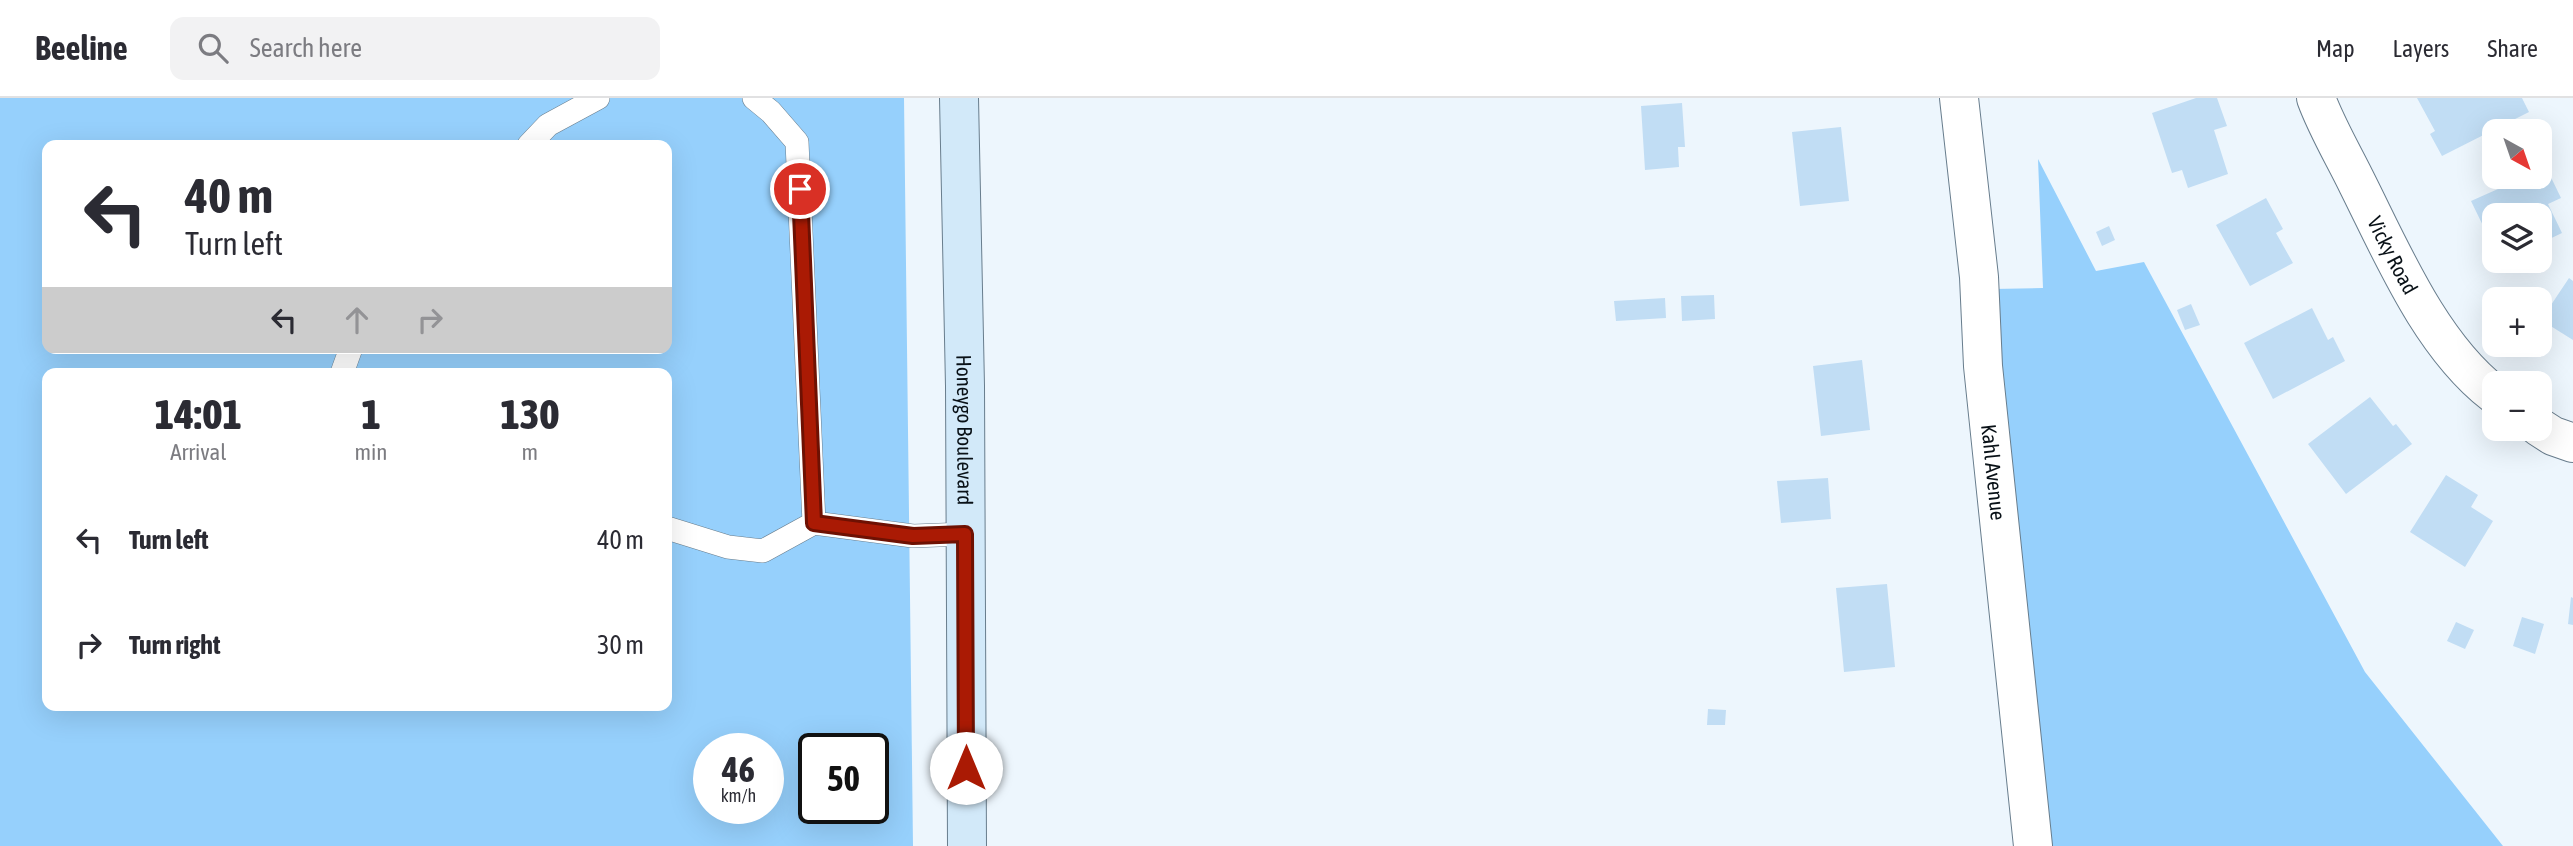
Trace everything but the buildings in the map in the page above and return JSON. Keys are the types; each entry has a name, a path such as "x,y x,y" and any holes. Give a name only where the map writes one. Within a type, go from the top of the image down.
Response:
{"main road":[{"name":"Honeygo Boulevard","path":"959,98 965,386 967,846"}],"street":[{"name":"Kahl Avenue","path":"1959,98 1979,277 1985,379 2034,846"},
{"name":"Vicky Road","path":"2316,98 2412,293 2450,348 2482,385"},
{"path":"2552,435 2573,443"}],"lane":[{"path":"534,140 548,125 598,98"},
{"path":"754,98 771,112 797,142 814,523"},
{"path":"672,530 728,547 763,551 814,523 913,536 965,534"}],"shaded area":[{"path":"0,98 904,98 913,846 0,846"},
{"path":"2038,159 2096,271 2144,262 2365,672 2503,846 2044,846 1993,289 2043,288"}],"route":[{"path":"800,189 814,523 913,536 965,534 966,768"}]}
